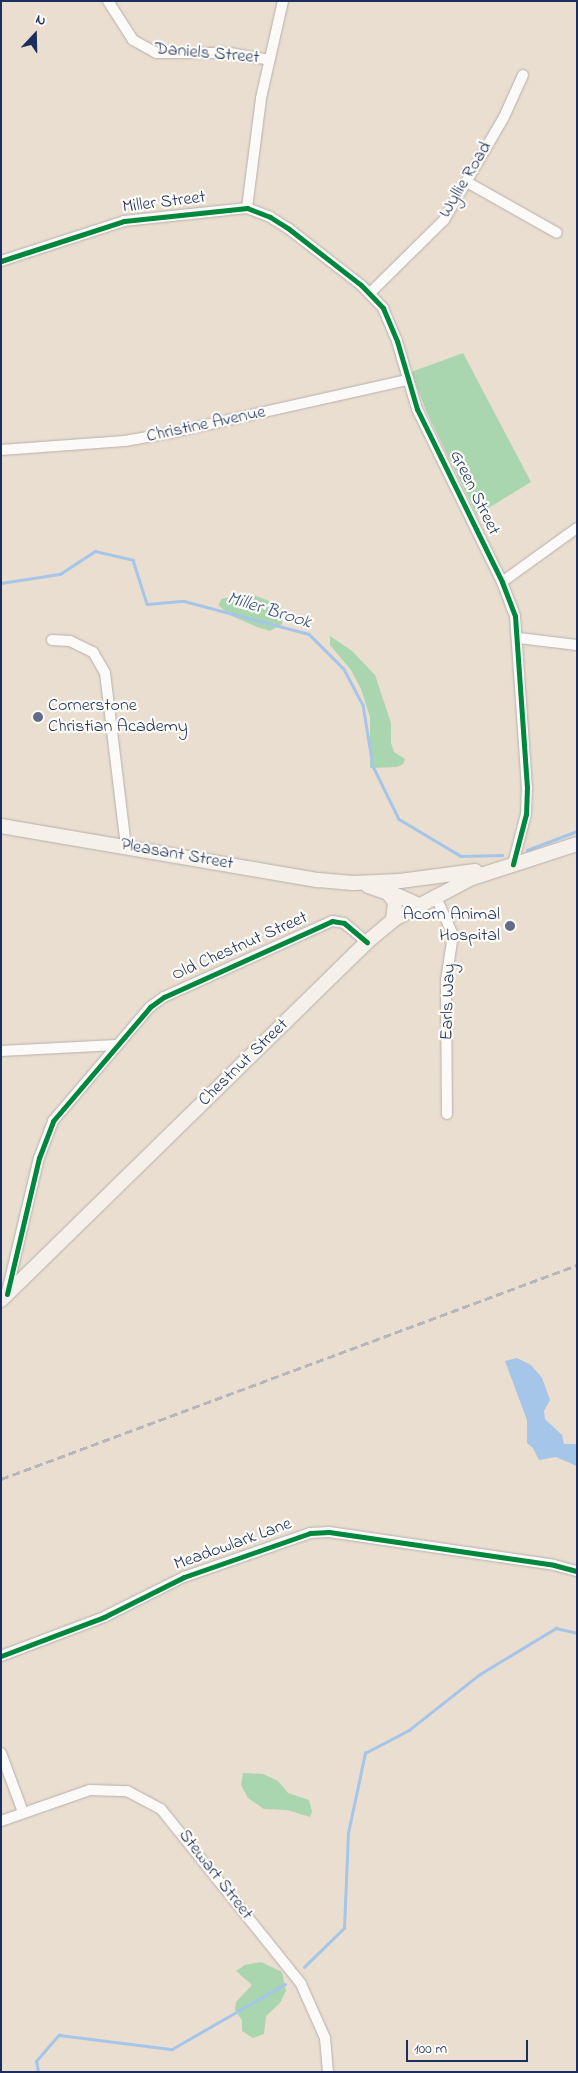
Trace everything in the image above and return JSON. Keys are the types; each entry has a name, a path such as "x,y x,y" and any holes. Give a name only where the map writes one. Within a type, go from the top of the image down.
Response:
{"main road":[{"name":"Pleasant Street","path":"1,826 353,883 426,900"},
{"path":"513,864 577,844"},
{"name":"Chestnut Street","path":"4,1297 367,942 393,920 426,900 493,869 513,864"},
{"name":"Pleasant Street","path":"353,883 400,881 493,869"},
{"path":"400,881 413,886 426,900"},
{"path":"382,890 395,902 393,920"}],"street":[{"name":"Daniels Street","path":"108,1 133,40 156,53 230,53 269,60"},
{"path":"246,208 254,138 283,1"},
{"name":"Wyllie Road","path":"370,293 444,220 467,182 523,75"},
{"path":"467,182 557,233"},
{"name":"Miller Street","path":"1,261 124,221 246,208"},
{"name":"Green Street","path":"246,208 270,217 289,229 370,293 383,308 391,326 417,410 502,582 519,638 527,787 526,814 513,864"},
{"name":"Christine Avenue","path":"1,450 125,441 170,433 407,380"},
{"path":"502,582 577,528"},
{"path":"519,638 577,645"},
{"path":"52,640 70,641 93,652 106,673 126,847"},
{"name":"Earls Way","path":"426,900 453,935 446,986 446,1114"},
{"name":"Old Chestnut Street","path":"4,1297 45,1137 53,1121 116,1045 164,997 332,921 344,923 367,942"},
{"path":"1,1051 116,1045"},
{"name":"Meadowlark Lane","path":"1,1656 104,1617 184,1577 310,1533 339,1534 554,1565 577,1571"},
{"path":"1,1753 23,1812"},
{"name":"Stewart Street","path":"1,1821 90,1790 127,1791 161,1808 301,1984 325,2038 328,2072"}],"green space":[{"path":"463,353 531,482 477,515 427,413 411,372"},
{"path":"248,593 277,604 282,610 282,624 270,631 232,616 218,605 222,599"},
{"path":"330,636 352,651 375,675 391,723 391,743 394,752 405,759 403,764 397,767 370,768 370,717 361,689 351,670 330,645"},
{"path":"243,1773 263,1774 278,1781 288,1793 309,1800 312,1812 310,1817 287,1810 264,1809 248,1798 241,1785"},
{"path":"261,1962 282,1972 286,1991 280,2003 266,2016 264,2034 253,2038 242,2031 242,2020 235,2010 236,2002 252,1985 236,1971 245,1965"}],"water":[{"path":"517,1358 531,1365 542,1378 550,1400 544,1411 545,1419 562,1435 564,1444 577,1444 577,1466 556,1457 539,1460 533,1448 527,1443 527,1420 505,1361"}],"waterway":[{"name":"Miller Brook","path":"1,583 60,574 95,551 133,560 147,604 184,601 309,634 344,669 363,705 373,766 399,819 461,856 502,855"},
{"name":"Miller Brook","path":"527,850 577,831"},
{"path":"304,1967 344,1928 348,1833 365,1753 409,1730 480,1674 556,1628 577,1633"},
{"path":"38,2072 36,2061 59,2035 172,2049 285,1984"}],"railway":[{"path":"1,1479 577,1265"}],"cycle path":[{"path":"1,261 124,221 247,208 270,217 289,229 361,285 383,308 397,341 417,409 502,582 515,616 527,787 526,814 513,864"},
{"path":"7,1294 39,1158 53,1121 150,1007 164,997 332,921 344,923 367,942"},
{"path":"1,1656 104,1617 184,1577 310,1533 329,1532 554,1565 577,1571"}],"place":[{"name":"Cornerstone Christian Academy","path":"38,717"},
{"name":"Acorn Animal Hospital","path":"510,926"}]}
